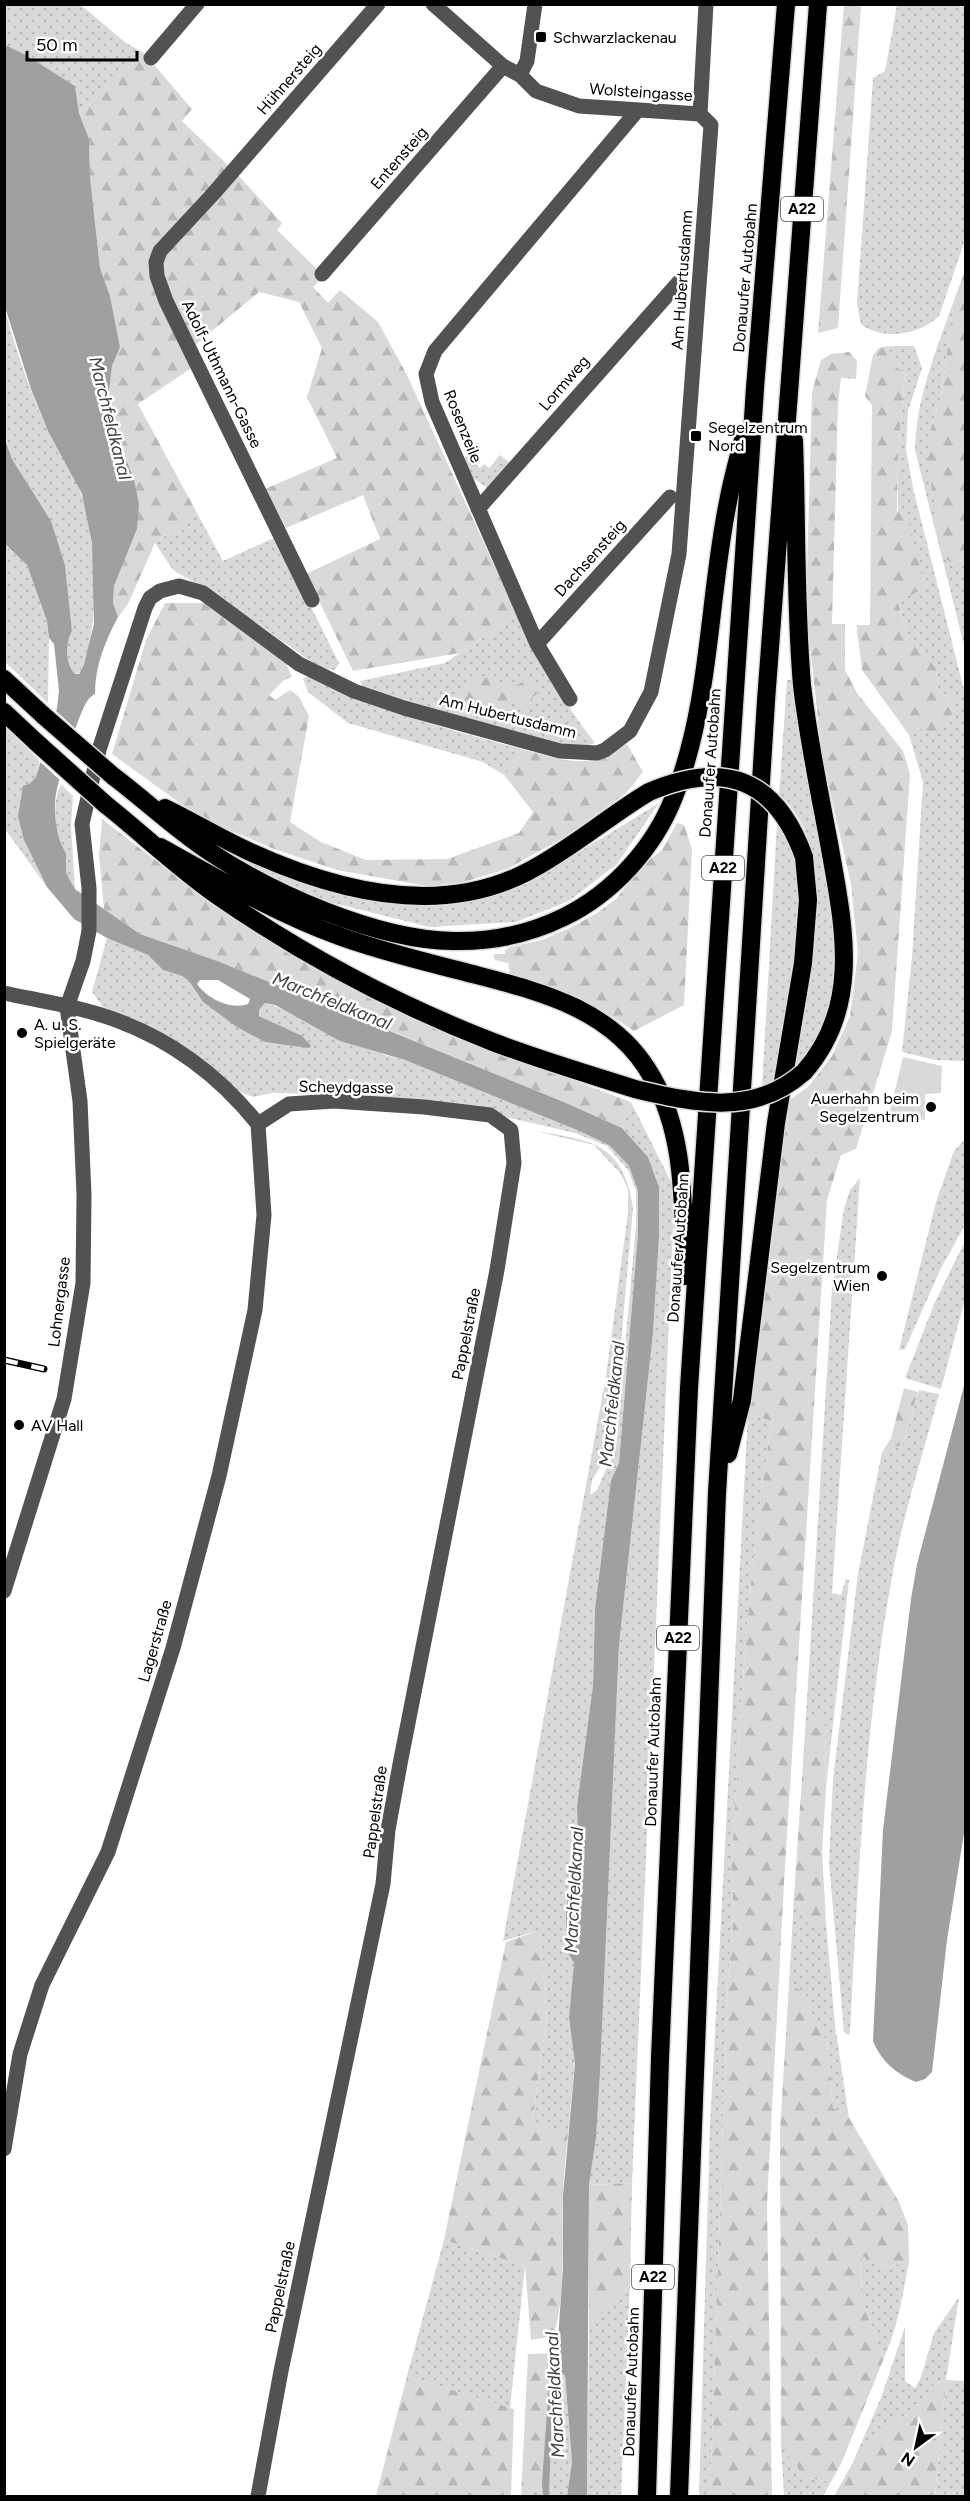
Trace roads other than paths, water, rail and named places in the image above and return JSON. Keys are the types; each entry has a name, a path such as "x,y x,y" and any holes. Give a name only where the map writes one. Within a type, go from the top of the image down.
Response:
{"highway":[{"name":"Donauufer Autobahn","path":"647,2496 660,2058 692,1348 755,387 786,4"},
{"name":"A22","path":"679,2496 717,1494 766,701 818,4"},
{"path":"4,679 113,776 198,844 241,871 302,901 388,931 452,941 517,935 556,920 593,900 624,873 664,819 683,772 702,688 728,502 755,387"},
{"path":"4,712 105,804 220,897 310,954 369,986 494,1042 635,1089 698,1102 734,1103 766,1097 780,1091 816,1059 832,1029 842,996 845,960 841,912 814,766 802,678 796,588 794,418 788,387"},
{"path":"143,799 247,850 304,872 380,892 423,896 466,893 484,889 525,873 570,846 649,792 670,783 697,777 723,777 749,785 770,800 786,817 804,857 808,900 803,963 773,1146 742,1400 717,1494"},
{"path":"160,847 264,904 299,920 387,951 560,999 600,1020 619,1035 638,1055 653,1077 674,1128 681,1178 692,1348"}],"street":[{"path":"150,58 197,4"},
{"name":"Hühnersteig","path":"226,177 378,4"},
{"name":"Wolsteingasse","path":"433,4 503,66 520,75 536,91 579,105 700,114"},
{"path":"520,75 527,61 535,4"},
{"name":"Am Hubertusdamm","path":"67,1007 83,961 89,931 89,888 82,824 99,750 145,608 150,598 160,591 180,586 203,593 299,664 354,691 404,708 560,751 597,753 630,730 651,692 680,554 711,125 700,114 706,4"},
{"name":"Entensteig","path":"322,274 503,66"},
{"name":"Rosenzeile","path":"570,699 537,644 432,402 426,374 435,351 637,111"},
{"name":"Adolf-Uthmann-Gasse","path":"226,177 160,251 156,262 157,276 166,301 312,600"},
{"name":"Lormweg","path":"478,509 679,282"},
{"name":"Dachsensteig","path":"537,644 670,497"},
{"path":"4,993 116,1020 171,1046 230,1091 258,1124"},
{"name":"Lohnergasse","path":"4,1591 64,1399 83,1283 84,1204 80,1101 67,1007"},
{"name":"Scheydgasse","path":"258,1124 289,1104 334,1101 490,1114 511,1130"},
{"name":"Lagerstraße","path":"4,2149 20,2054 42,1985 108,1852 173,1648 219,1476 255,1310 264,1215 258,1124"},
{"name":"Pappelstraße","path":"258,2496 281,2371 383,1884 388,1830 399,1764 497,1270 514,1163 511,1130"}],"water":[{"name":"Marchfeldkanal","path":"5,45 26,55 75,86 79,113 89,139 90,177 100,268 110,296 120,347 112,366 109,391 109,431 122,449 134,480 139,504 137,529 114,586 113,603 118,617 102,654 95,694 84,706 56,794 55,816 58,833 66,853 66,873 75,889 140,934 220,962 564,1102 622,1128 648,1157 659,1187 659,1236 653,1333 619,1645 600,2073 596,2138 589,2185 587,2496 567,2496 572,2462 565,2375 559,2374 553,2388 549,2496 543,2496 542,2483 549,2383 557,2353 563,2268 563,2195 575,2063 569,2017 574,1963 566,1950 566,1911 570,1882 579,1872 577,1806 593,1685 595,1609 611,1480 619,1463 638,1233 638,1191 629,1166 609,1145 405,1060 340,1041 275,1005 265,1003 259,1010 259,1016 302,1036 311,1046 309,1048 265,1042 237,1027 203,1002 189,981 182,976 163,970 148,955 107,938 74,919 47,887 24,840 18,816 23,786 36,777 57,708 59,691 54,644 49,638 47,621 27,565 5,544 4,436 12,459 51,521 65,565 72,631 67,653 69,665 75,674 79,674 84,664 94,624 92,543 82,494 48,431 31,389 5,307","holes":["200,980 218,980 250,999 248,1004 234,1006 220,1002 213,999 197,984"]},
{"path":"965,1382 965,1827 947,1940 932,2072 925,2079 916,2082 890,2066 880,2055 873,2041 883,1830 917,1564"}],"railway":[{"path":"4,1360 44,1369"}],"place":[{"name":"Schwarzlackenau","path":"541,37"},
{"name":"Segelzentrum Nord","path":"696,436"},
{"name":"A. u. S. Spielgeräte","path":"22,1033"},
{"name":"Auerhahn beim Segelzentrum","path":"931,1107"},
{"name":"Segelzentrum Wien","path":"882,1276"},
{"name":"AV Hall","path":"19,1425"}]}
